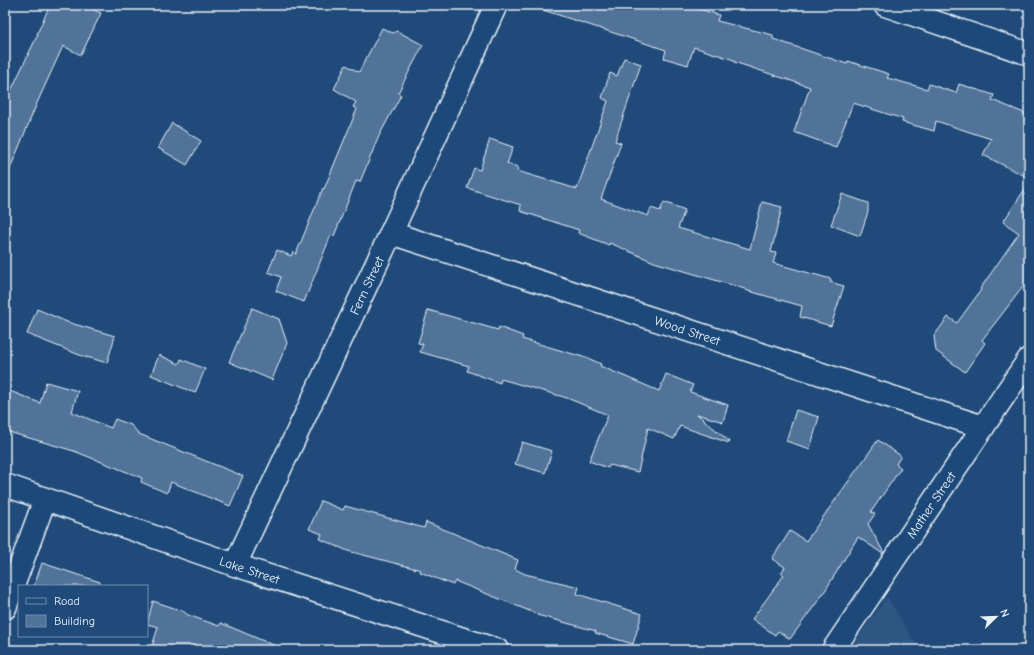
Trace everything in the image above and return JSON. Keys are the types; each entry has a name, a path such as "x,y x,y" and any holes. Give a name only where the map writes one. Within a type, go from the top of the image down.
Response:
{"street":[{"name":"Fern Street","path":"235,565 496,5"},
{"path":"884,5 1029,54"},
{"name":"Wood Street","path":"391,233 983,427"},
{"name":"Mather Street","path":"832,650 1029,359"},
{"name":"Lake Street","path":"5,485 235,565 497,650"},
{"path":"5,608 45,498"}],"shaded area":[{"path":"887,597 920,650 849,650"}],"building":[{"path":"50,5 83,5 101,13 81,55 63,46 37,103 5,181 5,103"},
{"path":"540,5 687,5 719,15 717,21 773,35 773,39 847,64 848,61 889,74 887,78 927,89 929,84 956,93 959,84 994,95 992,100 1029,115 1029,178 983,155 991,139 936,121 934,131 902,122 903,119 853,103 836,147 794,132 810,87 694,47 688,65 664,58 666,50 540,9"},
{"path":"382,28 393,33 397,31 423,45 398,93 401,95 379,136 360,182 356,181 334,236 331,235 304,302 276,291 281,277 268,272 277,250 291,256 293,252 296,254 357,109 353,107 356,102 334,89 346,65 359,72"},
{"path":"624,58 641,64 615,141 621,143 601,199 648,216 651,208 660,211 664,202 685,210 678,228 750,249 762,202 782,207 771,252 776,253 773,263 831,279 830,282 844,286 831,326 800,317 802,306 654,262 610,243 609,245 578,233 579,230 520,211 521,205 467,188 474,168 480,170 490,139 513,147 507,164 518,167 517,171 577,189 608,101 602,98 610,73 617,76"},
{"path":"172,123 201,141 187,165 158,148"},
{"path":"1029,183 1029,279 982,340 985,343 965,372 936,351 934,336 948,317 957,323 1019,233 1003,222"},
{"path":"842,194 868,203 868,212 860,236 831,225"},
{"path":"252,308 279,319 287,343 272,380 229,362"},
{"path":"37,309 67,322 115,336 107,363 87,358 27,334"},
{"path":"428,310 498,330 499,327 523,336 522,339 590,359 601,364 600,366 659,391 666,374 693,385 690,392 728,405 723,422 697,414 730,442 729,443 680,426 674,439 648,428 638,472 610,465 608,468 589,461 608,415 567,398 501,379 500,383 467,371 469,366 420,352 423,344 418,343"},
{"path":"159,355 179,364 181,359 205,369 195,393 151,375"},
{"path":"46,382 78,391 72,412 111,428 115,419 131,425 139,434 243,476 230,506 171,482 167,493 141,482 142,478 74,451 5,431 5,389 40,403"},
{"path":"796,410 819,417 810,449 786,441"},
{"path":"878,440 901,456 896,464 901,468 871,512 875,514 868,524 884,553 883,554 858,537 823,594 790,639 778,631 775,635 752,619 784,575 781,573 785,567 772,559 790,531 806,541"},
{"path":"522,442 552,451 545,473 515,464"},
{"path":"321,501 343,510 345,506 424,528 426,522 518,560 515,569 525,574 579,587 577,594 642,614 633,644 595,633 596,631 537,615 455,581 453,585 420,572 421,570 348,551 320,539 322,534 309,529"},
{"path":"42,563 100,582 100,585 34,585"},
{"path":"153,601 183,611 188,615 219,626 221,623 285,650 151,650 158,627 148,624"}]}
